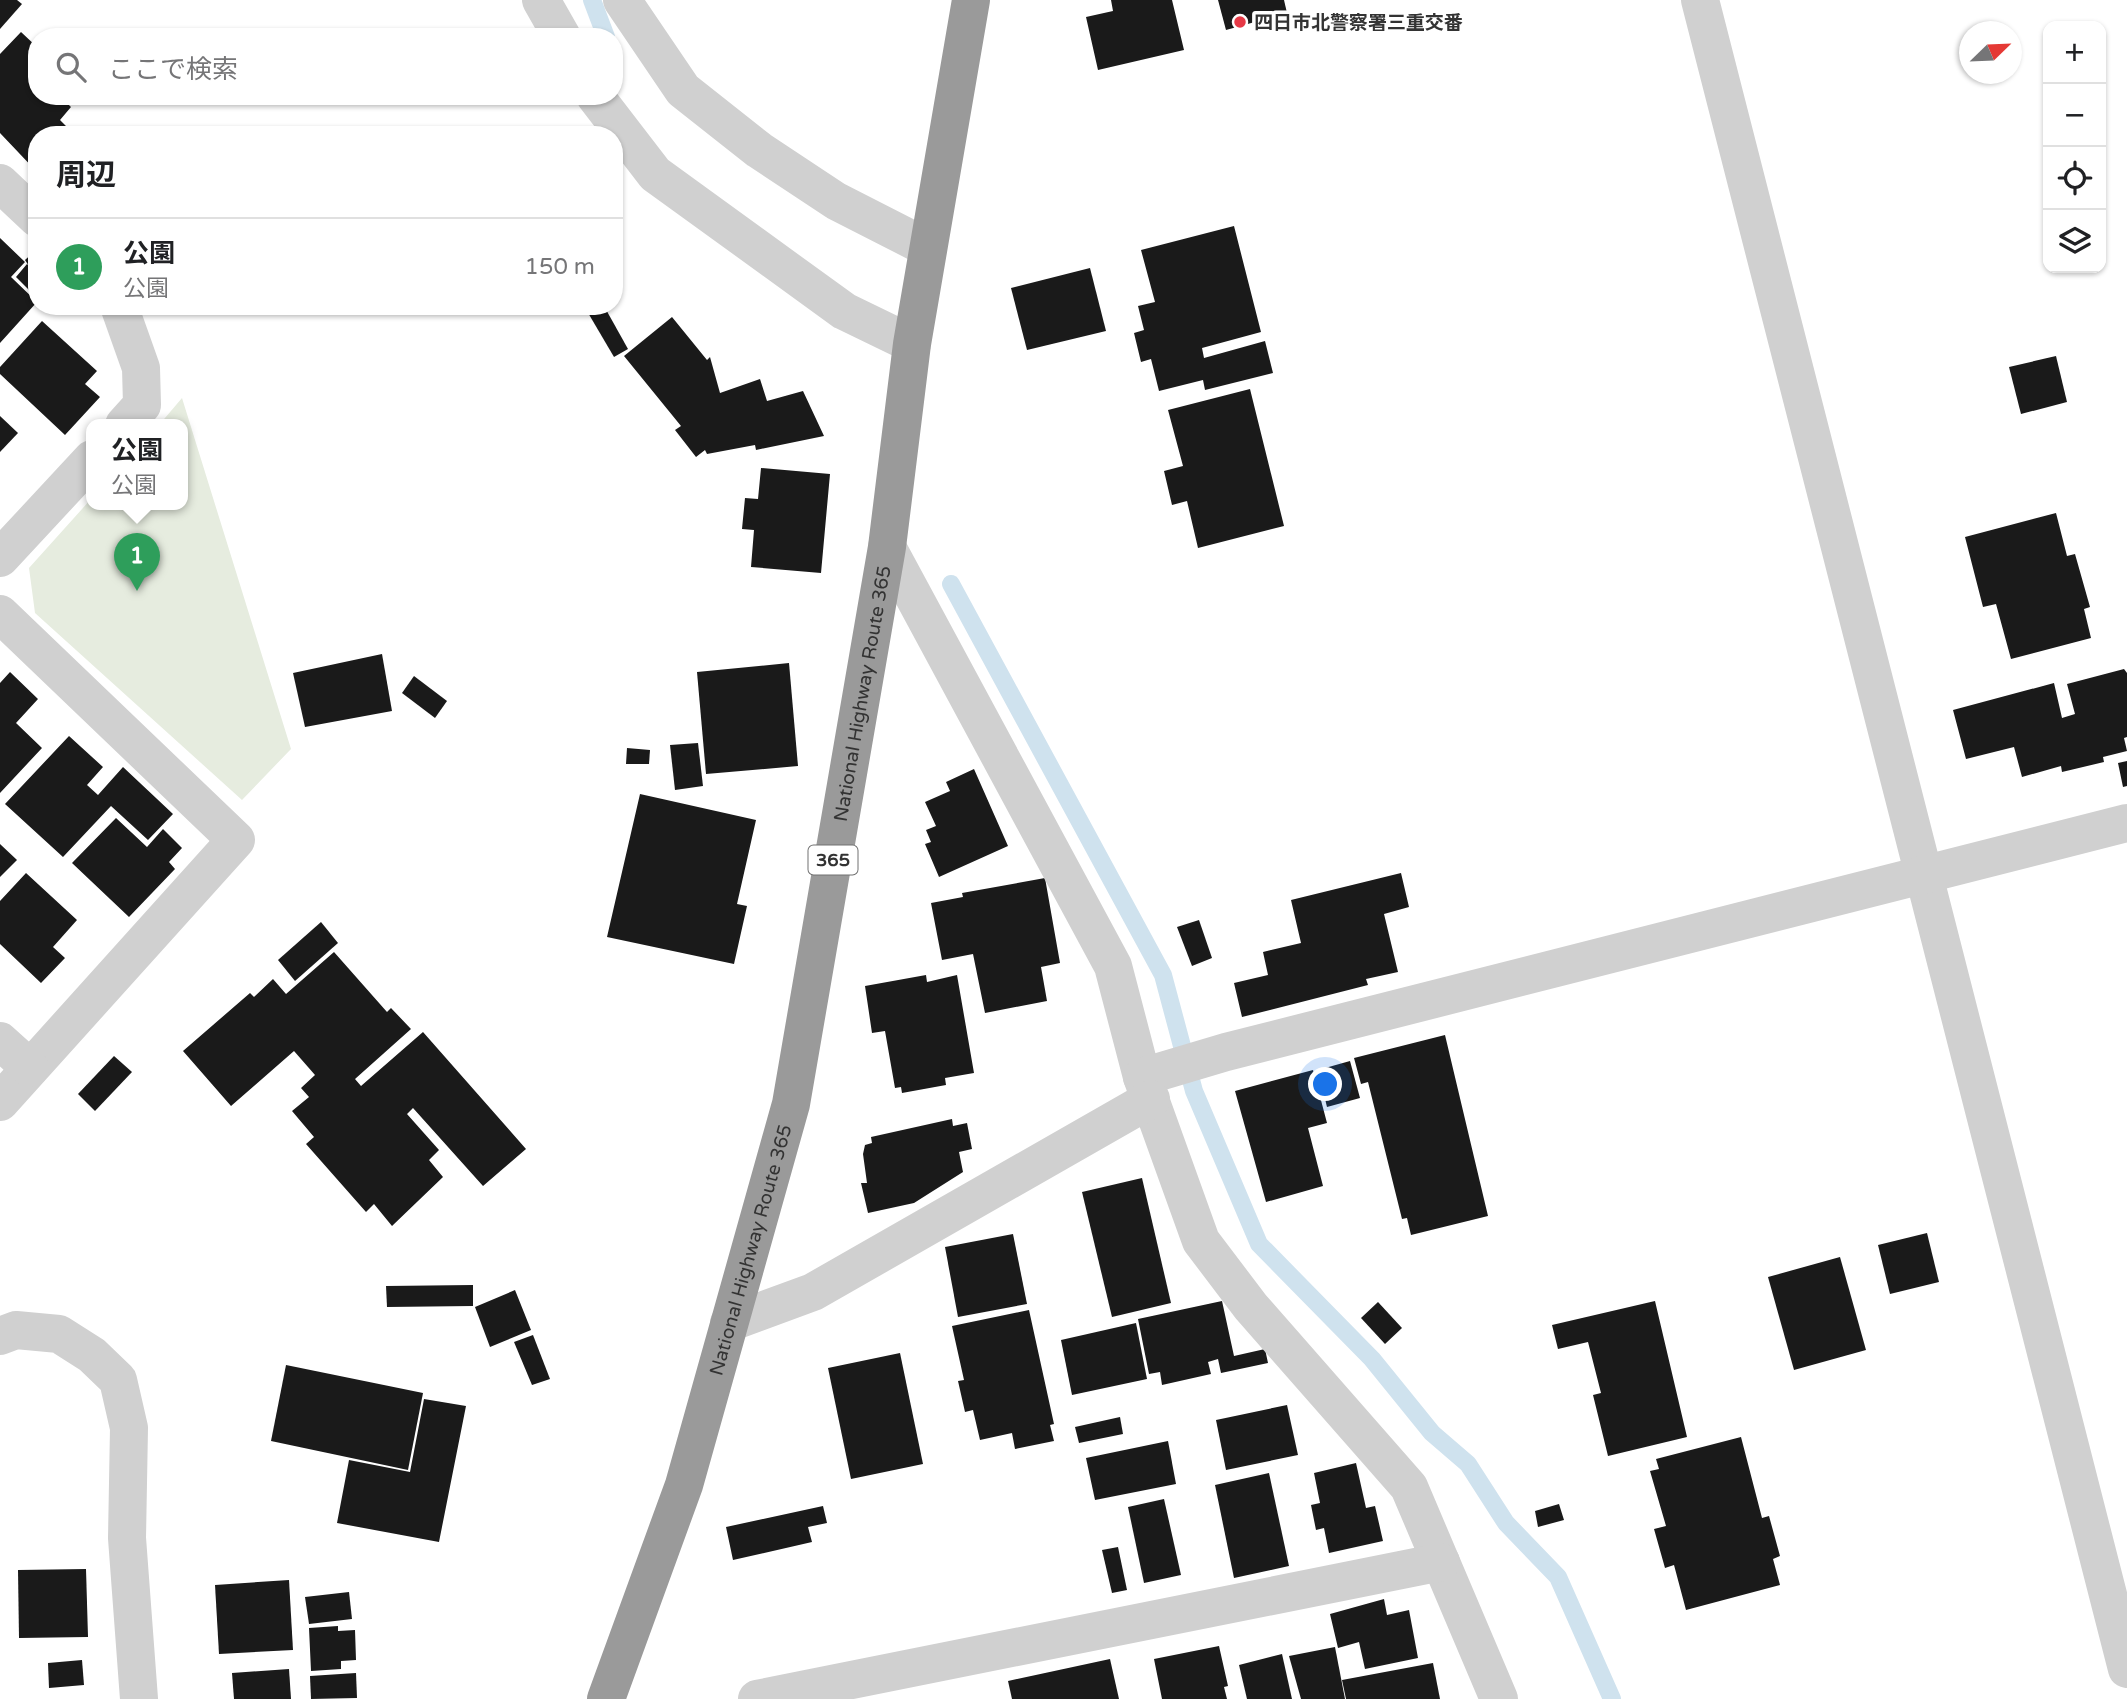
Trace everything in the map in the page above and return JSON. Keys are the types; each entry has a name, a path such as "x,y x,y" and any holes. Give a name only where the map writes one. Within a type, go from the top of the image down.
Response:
{"highway":[{"name":"National Highway Route 365","path":"606,1699 684,1485 790,1104 887,547 912,344 971,0"}],"street":[{"path":"541,0 557,28"},
{"path":"622,0 683,90 759,150 836,201 928,248"},
{"path":"1700,0 2127,1669"},
{"path":"602,105 618,126"},
{"path":"623,132 655,174 844,311 912,344"},
{"path":"0,183 28,209"},
{"path":"122,315 141,368 142,405 129,419"},
{"path":"0,558 86,465"},
{"path":"887,547 1113,966 1200,1241 1251,1307 1409,1487 1499,1699"},
{"path":"0,614 236,840 0,1102"},
{"path":"729,1323 813,1292 1148,1083 1226,1052 2127,823"},
{"path":"0,1041 30,1068"},
{"path":"0,1336 16,1330 59,1334 92,1355 118,1380 129,1428 127,1538 139,1699"},
{"path":"757,1699 1441,1562"}],"shaded area":[{"path":"182,398 291,749 242,800 35,613 29,568 86,505 86,510 188,510 188,419 164,419"}],"building":[{"path":"0,0 17,0 22,4 0,29"},
{"path":"1111,0 1172,0 1184,50 1098,70 1086,17 1113,11"},
{"name":"四日市北警察署三重交番","path":"1218,0 1284,0 1287,13 1226,30"},
{"path":"21,32 28,39 28,105 71,107 60,120 66,126 28,126 28,163 0,133 0,54"},
{"path":"1234,226 1261,332 1202,348 1204,358 1265,341 1273,373 1205,390 1203,380 1159,391 1151,359 1141,362 1134,333 1144,330 1138,306 1155,302 1141,250"},
{"path":"0,238 25,262 11,277 28,293 28,312 0,343"},
{"path":"28,265 28,289 16,277"},
{"path":"1090,268 1106,331 1027,350 1011,288"},
{"path":"589,315 609,315 628,349 614,357"},
{"path":"672,317 707,360 710,357 720,393 760,379 767,401 803,391 824,436 756,450 755,445 707,454 705,450 696,457 675,430 681,426 624,356"},
{"path":"42,321 97,371 85,384 100,397 65,435 0,374 0,367"},
{"path":"2056,356 2067,402 2021,414 2009,367"},
{"path":"1250,389 1284,526 1198,548 1187,501 1172,505 1164,471 1183,466 1168,410"},
{"path":"0,416 18,433 0,452"},
{"path":"761,468 830,474 821,573 751,567 754,530 742,529 745,498 758,499"},
{"path":"2056,513 2067,556 2075,554 2090,607 2084,609 2091,638 2011,659 1996,604 1983,607 1965,537"},
{"path":"382,654 392,711 305,727 293,673"},
{"path":"789,663 798,766 706,774 697,672"},
{"path":"2124,669 2127,673 2127,737 2124,738 2127,751 2103,757 2104,762 2062,772 2061,766 2022,777 2014,747 1966,759 1953,710 2054,683 2062,718 2075,714 2067,684"},
{"path":"10,672 38,699 16,723 42,748 0,793 0,683"},
{"path":"414,676 447,701 435,718 402,693"},
{"path":"69,736 103,767 87,785 98,795 123,767 173,814 148,840 111,806 63,857 5,804"},
{"path":"698,743 703,786 675,790 670,745"},
{"path":"627,748 650,750 649,764 626,764"},
{"path":"2127,761 2127,786 2123,787 2118,763"},
{"path":"974,769 1008,846 939,877 925,844 931,842 926,830 936,826 925,802 950,791 946,782"},
{"path":"640,794 756,820 737,904 747,906 734,964 607,937"},
{"path":"116,818 147,847 163,829 182,848 169,862 175,869 129,917 72,863"},
{"path":"0,844 17,860 0,877"},
{"path":"26,873 77,920 53,947 65,958 41,983 0,944 0,901"},
{"path":"1401,873 1409,907 1384,914 1398,972 1366,979 1368,985 1242,1017 1234,983 1268,975 1263,952 1301,943 1291,900"},
{"path":"1045,878 1060,963 1041,967 1047,1001 985,1013 973,954 942,960 931,903 963,897 962,893"},
{"path":"1199,920 1212,958 1192,966 1177,927"},
{"path":"321,922 338,943 295,981 278,960"},
{"path":"334,952 387,1012 391,1008 411,1029 355,1079 361,1086 423,1032 526,1149 483,1186 413,1108 407,1114 439,1150 429,1160 443,1177 392,1226 374,1204 366,1212 306,1144 314,1137 292,1111 309,1097 301,1088 315,1075 294,1051 231,1106 183,1051 250,993 254,997 273,979 286,994"},
{"path":"926,975 927,982 957,975 974,1073 945,1078 946,1085 902,1093 901,1087 895,1088 885,1031 872,1033 865,986"},
{"path":"1445,1035 1488,1216 1411,1235 1407,1218 1402,1219 1368,1082 1361,1084 1354,1058"},
{"path":"114,1056 132,1072 95,1111 78,1094"},
{"path":"1350,1061 1360,1098 1327,1107 1318,1070"},
{"path":"1313,1070 1327,1123 1308,1128 1323,1186 1266,1202 1235,1091"},
{"path":"952,1119 953,1126 967,1123 972,1149 959,1152 963,1172 914,1203 868,1213 861,1183 867,1183 863,1154 865,1145 872,1143 871,1137"},
{"path":"1142,1178 1171,1303 1112,1317 1082,1192"},
{"path":"1927,1233 1939,1282 1890,1294 1878,1245"},
{"path":"1013,1234 1027,1304 958,1317 945,1247"},
{"path":"1840,1257 1866,1350 1794,1370 1768,1277"},
{"path":"473,1285 473,1306 387,1307 386,1286"},
{"path":"515,1290 531,1330 490,1347 475,1307"},
{"path":"1222,1301 1234,1356 1265,1349 1268,1363 1221,1373 1218,1359 1208,1362 1211,1374 1162,1385 1160,1372 1149,1374 1138,1319"},
{"path":"1655,1301 1687,1437 1608,1456 1593,1395 1601,1393 1588,1342 1558,1349 1552,1325"},
{"path":"1378,1302 1402,1328 1385,1344 1361,1318"},
{"path":"1029,1310 1054,1424 1050,1425 1054,1441 1015,1449 1012,1433 980,1440 973,1410 965,1412 958,1381 964,1380 952,1326"},
{"path":"1136,1323 1147,1379 1072,1395 1061,1340"},
{"path":"533,1335 550,1379 532,1385 514,1342"},
{"path":"900,1353 923,1464 851,1479 828,1368"},
{"path":"286,1365 423,1393 408,1470 271,1441"},
{"path":"424,1399 466,1406 439,1542 337,1523 349,1460 410,1472"},
{"path":"1287,1405 1298,1455 1226,1470 1216,1420"},
{"path":"1120,1417 1123,1434 1079,1443 1075,1427"},
{"path":"1741,1437 1762,1518 1769,1516 1780,1556 1773,1559 1780,1585 1686,1610 1674,1565 1665,1568 1654,1529 1666,1526 1650,1471 1659,1469 1656,1459"},
{"path":"1168,1441 1176,1484 1095,1500 1086,1458"},
{"path":"1356,1463 1366,1508 1375,1506 1383,1541 1329,1553 1324,1528 1316,1530 1311,1505 1320,1503 1314,1473"},
{"path":"1269,1473 1289,1566 1234,1578 1215,1485"},
{"path":"1164,1499 1181,1575 1144,1583 1128,1507"},
{"path":"1559,1504 1564,1520 1538,1527 1535,1511"},
{"path":"823,1506 827,1523 808,1527 812,1542 733,1560 726,1527"},
{"path":"1118,1547 1127,1590 1112,1593 1102,1550"},
{"path":"86,1569 88,1637 19,1638 18,1570"},
{"path":"289,1580 293,1650 219,1654 215,1585"},
{"path":"349,1592 352,1619 309,1624 305,1597"},
{"path":"1384,1599 1387,1615 1409,1610 1418,1658 1365,1669 1359,1642 1338,1648 1330,1614"},
{"path":"338,1626 338,1631 355,1630 356,1660 341,1661 341,1669 311,1671 309,1628"},
{"path":"1219,1646 1228,1686 1224,1687 1227,1699 1162,1699 1154,1659"},
{"path":"1335,1647 1345,1699 1301,1699 1289,1656"},
{"path":"1282,1654 1292,1699 1247,1699 1239,1665"},
{"path":"1110,1659 1119,1699 1012,1699 1008,1681"},
{"path":"82,1660 84,1685 49,1688 48,1663"},
{"path":"1433,1663 1440,1699 1346,1699 1342,1680"},
{"path":"289,1669 291,1699 234,1699 232,1673"},
{"path":"356,1673 357,1698 311,1699 310,1676"}],"waterway":[{"path":"592,0 603,28"},
{"path":"951,584 1163,975 1194,1091 1259,1244 1372,1359 1432,1433 1468,1464 1506,1523 1558,1577 1612,1699"}],"place":[{"name":"四日市北警察署三重交番","path":"1240,22"},
{"name":"公園","path":"137,591"}]}
